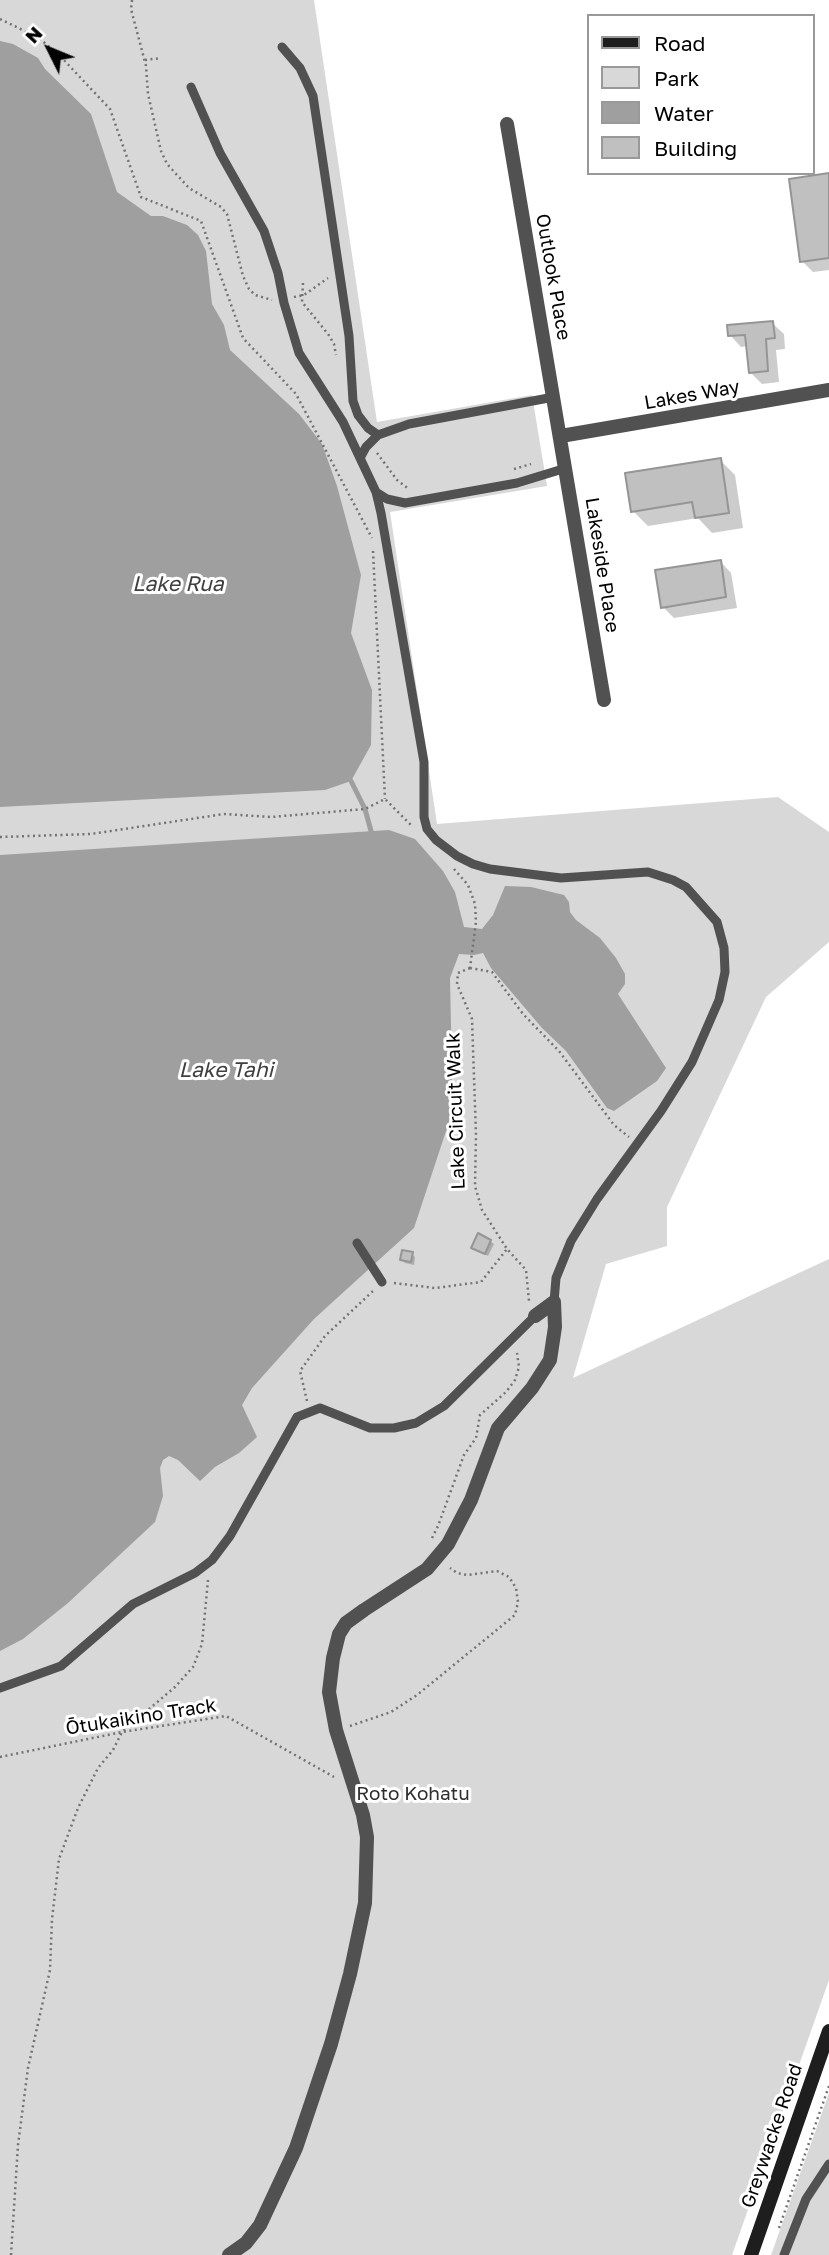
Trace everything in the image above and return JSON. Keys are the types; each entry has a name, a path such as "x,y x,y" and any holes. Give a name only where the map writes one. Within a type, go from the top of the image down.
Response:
{"street":[{"name":"Outlook Place","path":"507,124 561,436"},
{"name":"Lakes Way","path":"561,436 829,390"},
{"name":"Lakeside Place","path":"561,436 604,700"},
{"path":"535,1316 554,1302"},
{"path":"229,2255 246,2243 260,2225 283,2179 309,2114 350,1974 365,1903 367,1837 363,1815 336,1730 329,1679 339,1634 346,1623 415,1578 438,1558 471,1500 498,1429 532,1388 550,1360 555,1327 554,1302"},
{"name":"Greywacke Road","path":"751,2255 829,2031"}],"lane":[{"path":"282,47 300,68 313,96 349,336 353,401 358,415 368,429 378,435"},
{"path":"191,87 220,153 264,231 299,353 329,398 376,492 424,762 424,817 427,830 436,840 473,864 517,874 561,878 648,872 686,887 717,922 724,948 726,972 719,1000 692,1062 571,1241 556,1278 554,1302"},
{"path":"360,458 366,446 378,435 409,424 554,397"},
{"path":"376,492 387,499 405,503 517,483 566,468"},
{"path":"357,1243 382,1282"},
{"path":"0,1688 61,1666 133,1604 195,1573 209,1563 230,1536 297,1417 320,1408 370,1428 394,1428 416,1423 444,1406 535,1316"},
{"path":"784,2255 806,2199 829,2164"}],"path":[{"path":"132,0 133,18 145,60 148,94 161,150 167,164 177,177 197,194 221,207 227,214 243,276 255,295 279,300"},
{"path":"0,19 40,38 110,109 141,197 201,221 243,338 296,394 373,540 384,799 418,834"},
{"path":"145,60 161,58"},
{"path":"289,298 301,296 333,273"},
{"path":"303,283 301,296 306,309 334,344 337,366"},
{"path":"382,459 402,485 418,490"},
{"path":"0,837 91,834 224,814 271,817 365,809 384,799"},
{"name":"Lake Circuit Walk","path":"446,862 468,885 475,904 476,922 470,968 458,973 457,984 472,1018 475,1186 482,1210 526,1270 530,1308 535,1316"},
{"path":"470,968 492,972 523,1014 559,1051 614,1125 638,1143"},
{"path":"310,1412 300,1371 325,1336 382,1282 435,1288 481,1282 508,1249"},
{"path":"336,1730 391,1712 417,1695 515,1615 518,1602 516,1588 509,1577 497,1571 467,1575 457,1573 438,1558 430,1547 430,1540 439,1526 464,1455 476,1438 480,1415 506,1392 515,1380 519,1367 516,1335"},
{"path":"11,2255 18,2146 28,2068 50,1970 52,1919 59,1859 98,1768 113,1750 122,1732 175,1687 193,1667 202,1644 209,1563"},
{"name":"Ōtukaikino Track","path":"0,1757 122,1732 226,1716 353,1787"},
{"path":"779,2229 829,2086"}],"green space":[{"name":"Roto Kohatu","path":"0,0 314,0 377,422 532,395 547,486 390,512 437,824 778,797 829,832 829,942 766,997 667,1207 667,1246 606,1264 573,1378 829,1259 829,1980 732,2255 0,2255"},
{"path":"829,2093 829,2255 771,2255"}],"water":[{"name":"Lake Rua","path":"0,41 13,44 38,58 45,69 91,114 117,192 151,216 163,216 187,225 198,235 206,251 212,304 224,325 230,350 299,414 322,444 337,486 361,575 351,633 372,690 371,745 351,781 325,790 0,807"},
{"name":"Lake Tahi","path":"389,830 415,839 443,871 455,892 464,927 482,929 493,915 505,886 531,887 564,895 576,920 600,938 616,958 625,974 625,984 618,994 666,1068 657,1081 614,1111 607,1108 566,1051 542,1028 491,968 483,953 459,954 450,978 450,1119 414,1228 314,1319 252,1388 242,1405 257,1437 200,1481 178,1460 169,1456 163,1460 160,1468 163,1496 155,1522 68,1603 23,1639 0,1651 0,855"}],"building":[{"path":"829,173 829,258 800,262 789,179"},
{"path":"773,321 775,338 766,339 768,371 749,373 745,335 728,336 727,325"},
{"path":"721,458 729,513 695,518 692,502 631,512 625,473"},
{"path":"721,560 726,597 661,608 655,570"},
{"path":"478,1233 491,1240 485,1254 471,1248"},
{"path":"402,1250 413,1252 411,1262 400,1260"}],"waterway":[{"path":"351,781 365,809 371,831"}]}
